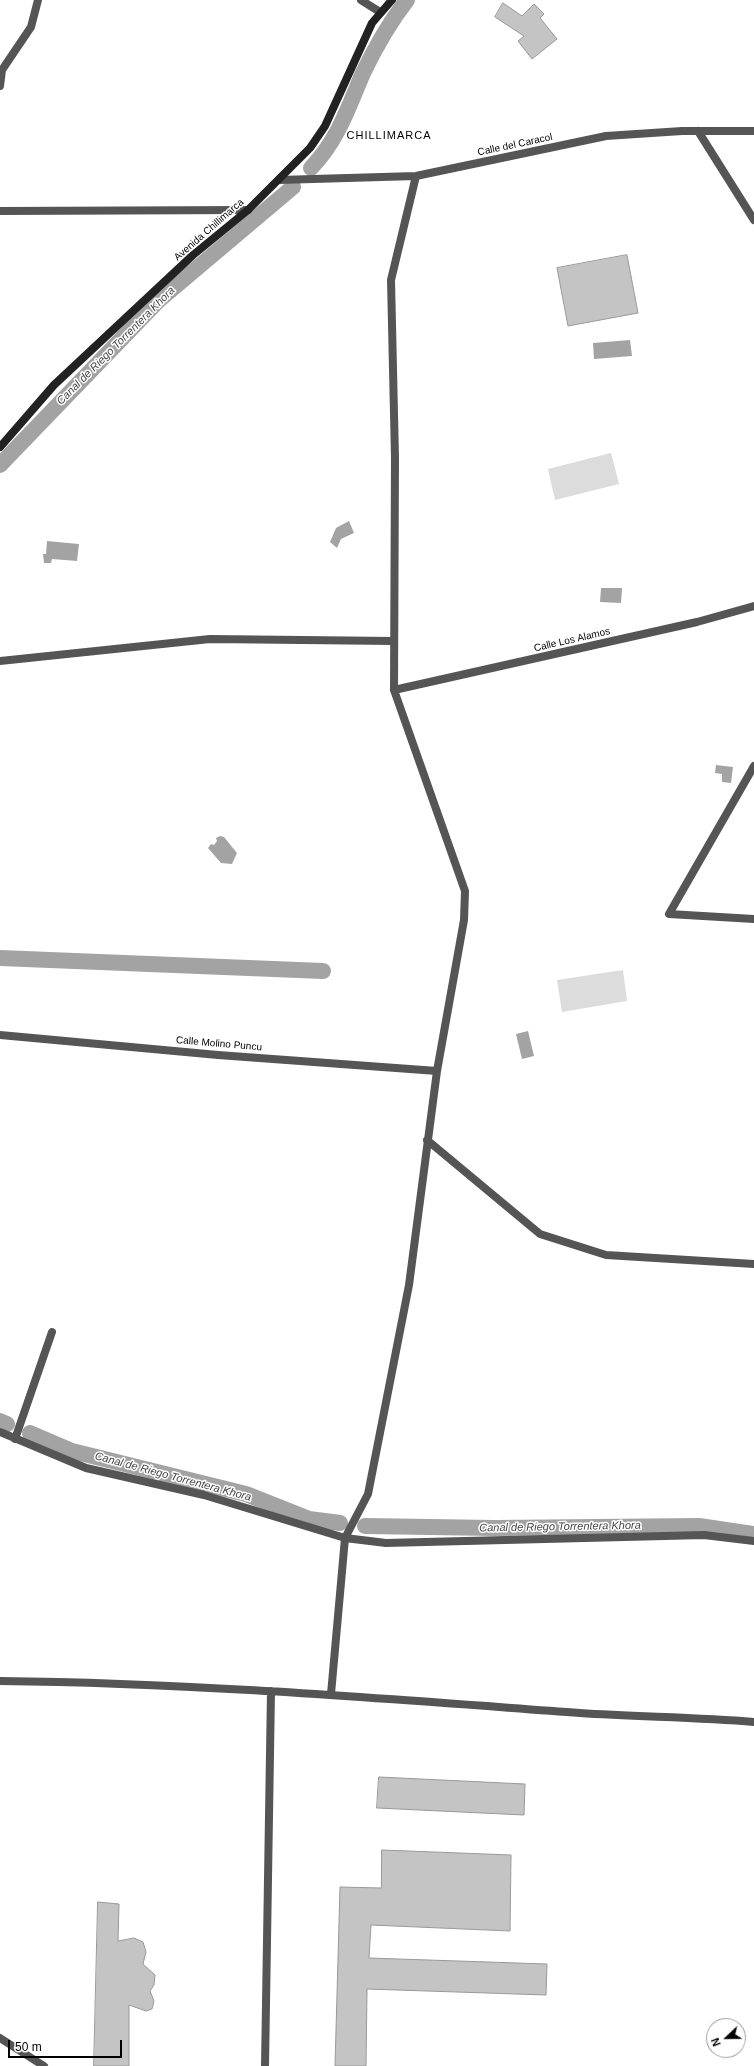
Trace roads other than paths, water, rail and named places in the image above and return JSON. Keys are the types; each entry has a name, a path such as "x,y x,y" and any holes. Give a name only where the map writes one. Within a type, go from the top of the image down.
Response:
{"street":[{"path":"0,86 2,70 31,28 38,0"},
{"path":"361,0 380,12"},
{"name":"Avenida Chillimarca","path":"0,447 54,385 194,255 248,210 310,148 325,126 372,24 380,12 392,0"},
{"path":"698,131 754,220"},
{"name":"Calle del Caracol","path":"279,180 416,176 606,136 698,131 754,131"},
{"path":"331,1694 346,1538 368,1494 409,1285 437,1071 464,920 465,891 394,690 395,458 391,280 416,176"},
{"path":"0,211 248,210"},
{"name":"Calle Los Alamos","path":"394,690 697,622 754,606"},
{"path":"0,661 210,639 394,641"},
{"path":"754,766 669,914 754,919"},
{"name":"Calle Molino Puncu","path":"0,1035 218,1055 437,1071"},
{"path":"427,1140 540,1234 606,1255 754,1264"},
{"path":"15,1439 52,1332"},
{"path":"0,1432 86,1468 204,1495 346,1538 386,1543 704,1534 754,1541"},
{"path":"0,1681 113,1682 331,1694 626,1716 754,1722"},
{"path":"266,2066 271,1691"},
{"path":"0,2038 44,2066"}],"waterway":[{"name":"Canal de Riego Torrentera Khora","path":"311,168 328,146 342,123 373,53 407,0"},
{"name":"Canal de Riego Torrentera Khora","path":"0,465 158,301 293,187"},
{"path":"0,958 323,971"},
{"name":"Canal de Riego Torrentera Khora","path":"0,1421 7,1424"},
{"name":"Canal de Riego Torrentera Khora","path":"30,1433 72,1451 246,1494 309,1519 340,1523"},
{"name":"Canal de Riego Torrentera Khora","path":"365,1526 495,1528 699,1526 754,1534"}],"district":[{"name":"CHILLIMARCA","path":"389,136"}]}
